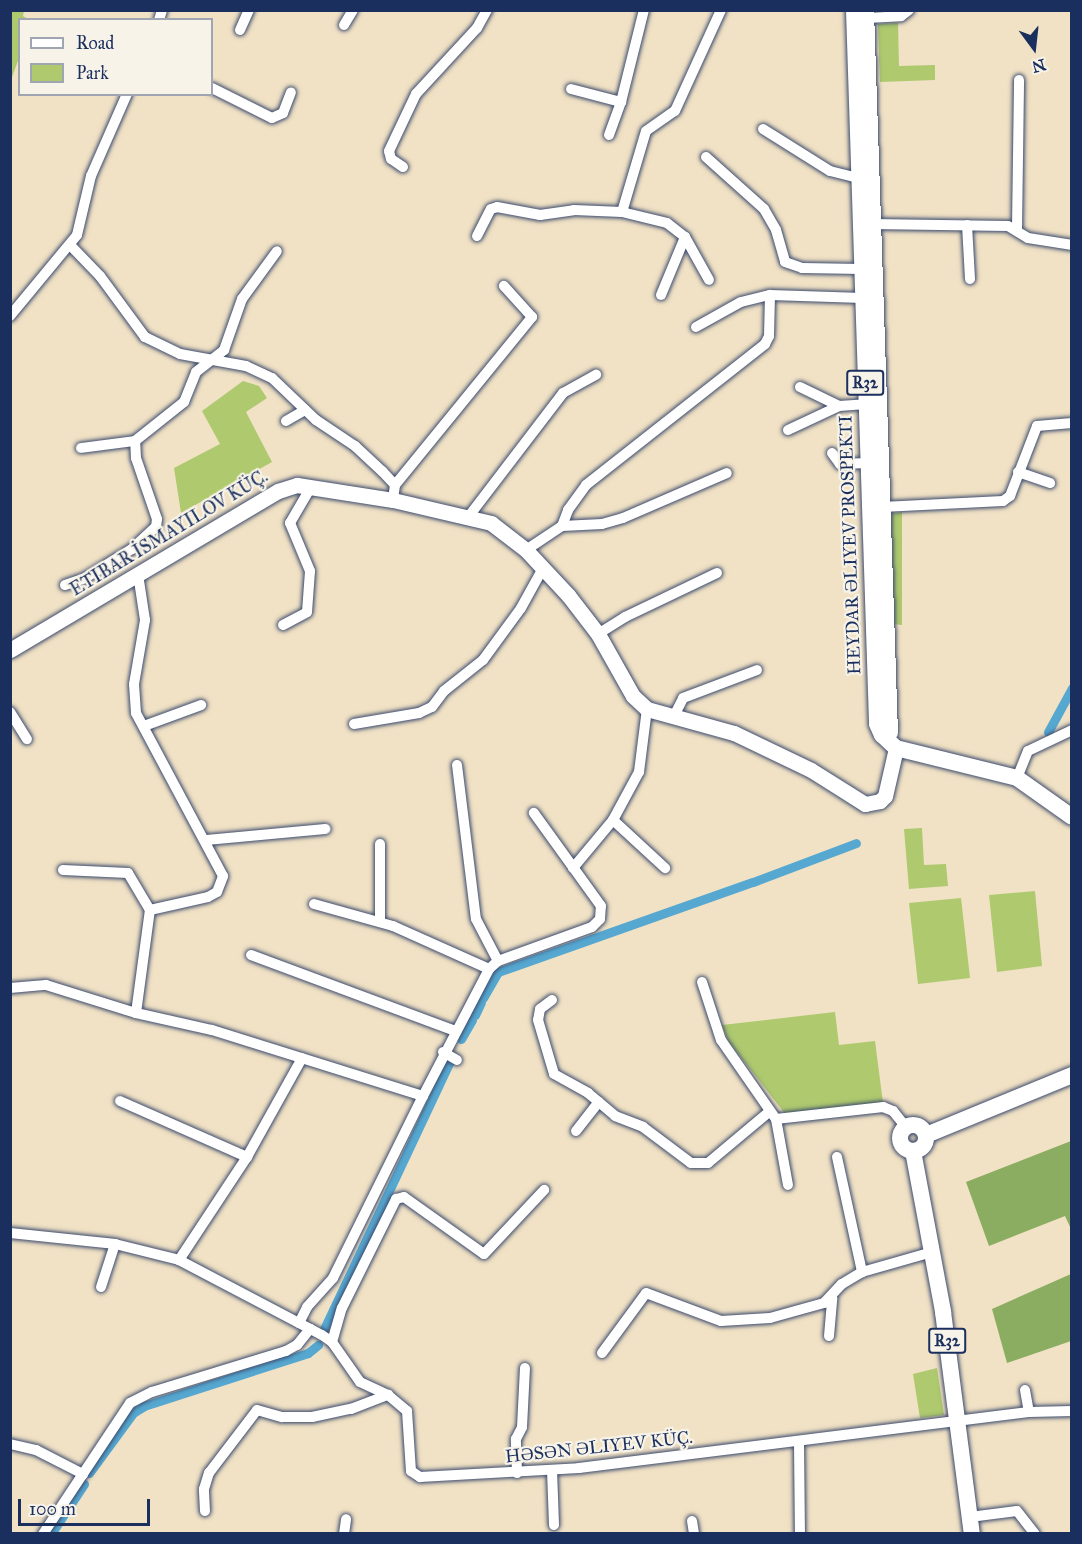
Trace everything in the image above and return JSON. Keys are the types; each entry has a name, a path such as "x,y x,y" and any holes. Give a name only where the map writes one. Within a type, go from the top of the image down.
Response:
{"main road":[{"name":"HEYDAR ƏLIYEV PROSPEKTI","path":"863,13 859,178 875,711 882,735 896,748"},
{"name":"R32","path":"863,13 882,507 887,720 896,748"},
{"path":"896,748 1017,778 1071,817"},
{"path":"926,1135 1071,1075"},
{"path":"916,1125 926,1135 922,1148 913,1151 902,1144 901,1135 906,1127 916,1125"},
{"name":"R32","path":"913,1151 932,1252 971,1525"}],"street":[{"path":"240,30 249,10"},
{"path":"344,25 353,10"},
{"path":"403,167 391,159 389,151 416,94 477,28 487,10"},
{"path":"609,135 621,102 644,10"},
{"path":"622,212 646,131 675,111 721,10"},
{"path":"863,13 901,16 909,10"},
{"path":"1017,228 1019,80"},
{"path":"213,88 277,118 291,92"},
{"path":"571,89 621,102"},
{"path":"10,316 71,246 83,222 97,160 126,96"},
{"path":"763,129 830,171 859,178"},
{"path":"706,157 764,209 776,230 785,262 802,268 862,269"},
{"path":"477,236 490,209 497,207 540,215 574,210 622,212 668,223 684,237 709,280"},
{"path":"872,224 1017,228 1028,238 1071,245"},
{"path":"967,225 970,279"},
{"path":"661,295 684,237"},
{"path":"71,246 100,276 145,337 180,354 261,371 305,410 355,446 394,492"},
{"path":"81,448 135,441 184,402 196,372 224,350 242,299 277,251"},
{"path":"394,492 532,318 504,286"},
{"path":"562,526 568,510 586,485 765,344 769,336 770,295"},
{"path":"696,327 741,302 770,295 862,298"},
{"path":"469,516 563,393 596,375"},
{"path":"800,387 838,406"},
{"path":"788,430 838,406 866,404"},
{"path":"286,421 305,410"},
{"path":"882,507 1003,501 1010,496 1037,426 1071,423"},
{"path":"65,585 132,549 156,527 157,519 136,458 135,441"},
{"path":"832,453 840,464 868,463"},
{"path":"1018,472 1050,483"},
{"path":"526,550 562,526 602,524 623,518 727,473"},
{"path":"10,650 286,487 394,492 491,523 526,550 542,570 568,594 598,634 633,696 647,709 734,733 811,770 865,804 880,801 885,796 896,748"},
{"path":"283,625 307,612 309,571 290,523 311,487"},
{"path":"354,724 419,713 432,707 444,692 483,660 520,608 542,570"},
{"path":"598,634 625,617 717,573"},
{"path":"138,574 145,600 145,620 133,698 144,726 223,876 217,892 150,910"},
{"path":"674,716 683,698 758,670"},
{"path":"144,726 201,705"},
{"path":"573,868 613,820 639,772 647,709"},
{"path":"10,712 27,739"},
{"path":"1017,778 1028,751 1071,729"},
{"path":"457,765 476,919 493,965"},
{"path":"299,1323 307,1307 333,1278 443,1052 493,965 592,927 600,919 601,906 534,813"},
{"path":"613,820 665,868"},
{"path":"206,840 325,829"},
{"path":"380,844 380,922"},
{"path":"63,870 128,873 150,910 136,1013"},
{"path":"314,904 380,922 493,965"},
{"path":"250,956 455,1031"},
{"path":"702,982 721,1040 773,1115 788,1185"},
{"path":"10,988 46,986 136,1013 212,1030 423,1096"},
{"path":"552,999 540,1010 538,1020 554,1074 599,1102 615,1116 643,1127 699,1166 708,1163 773,1115 882,1107 893,1111 906,1127"},
{"path":"443,1052 457,1060"},
{"path":"179,1260 247,1157 302,1058"},
{"path":"120,1101 247,1157"},
{"path":"576,1131 599,1102"},
{"path":"837,1157 862,1272"},
{"path":"10,1233 115,1244 179,1260 332,1342 342,1308 396,1199 404,1197 476,1251 484,1254 544,1190"},
{"path":"101,1287 115,1244"},
{"path":"602,1353 646,1293 721,1321 738,1323 810,1310 832,1298 842,1284 862,1272 932,1252"},
{"path":"829,1336 832,1298"},
{"path":"43,1533 130,1403 141,1396 286,1351 297,1345 310,1329"},
{"name":"HƏSƏN ƏLIYEV KÜÇ.","path":"332,1342 355,1378 371,1390 388,1395 407,1411 411,1472 420,1477 552,1470 799,1442 1029,1412 1071,1411"},
{"path":"518,1473 516,1439 522,1427 525,1368"},
{"path":"1025,1390 1029,1412"},
{"path":"206,1511 204,1489 209,1473 257,1410 282,1417 312,1417 360,1406 388,1395"},
{"path":"799,1442 800,1533"},
{"path":"10,1444 36,1450 83,1474"},
{"path":"552,1470 554,1525"},
{"path":"971,1525 1017,1511 1035,1533"},
{"path":"344,1533 346,1519"},
{"path":"692,1521 694,1533"}],"green space":[{"path":"11,10 24,11 23,16 26,18 18,18 18,61 11,80"},
{"path":"898,23 899,66 935,65 935,80 880,82 878,24"},
{"path":"243,381 259,386 267,398 246,412 272,462 181,513 174,468 220,444 202,411"},
{"path":"902,512 902,625 892,624 890,514"},
{"path":"922,828 924,865 946,864 948,886 909,889 904,829"},
{"path":"1035,891 1042,966 997,972 989,895"},
{"path":"961,898 970,978 918,984 909,903"},
{"path":"835,1012 839,1045 875,1041 883,1103 786,1115 729,1042 722,1025"},
{"path":"1071,1141 1071,1229 1065,1216 989,1246 966,1182"},
{"path":"1071,1274 1071,1341 1007,1363 992,1309"},
{"path":"937,1368 944,1415 920,1418 913,1374"}],"waterway":[{"path":"1048,732 1072,688"},
{"path":"753,882 856,843"},
{"path":"483,998 498,972 752,882"},
{"path":"475,1015 481,1002"},
{"path":"461,1039 472,1020"},
{"path":"324,1329 450,1061"},
{"path":"89,1473 133,1413 144,1406 308,1353 318,1345"},
{"path":"51,1534 84,1484"}]}
